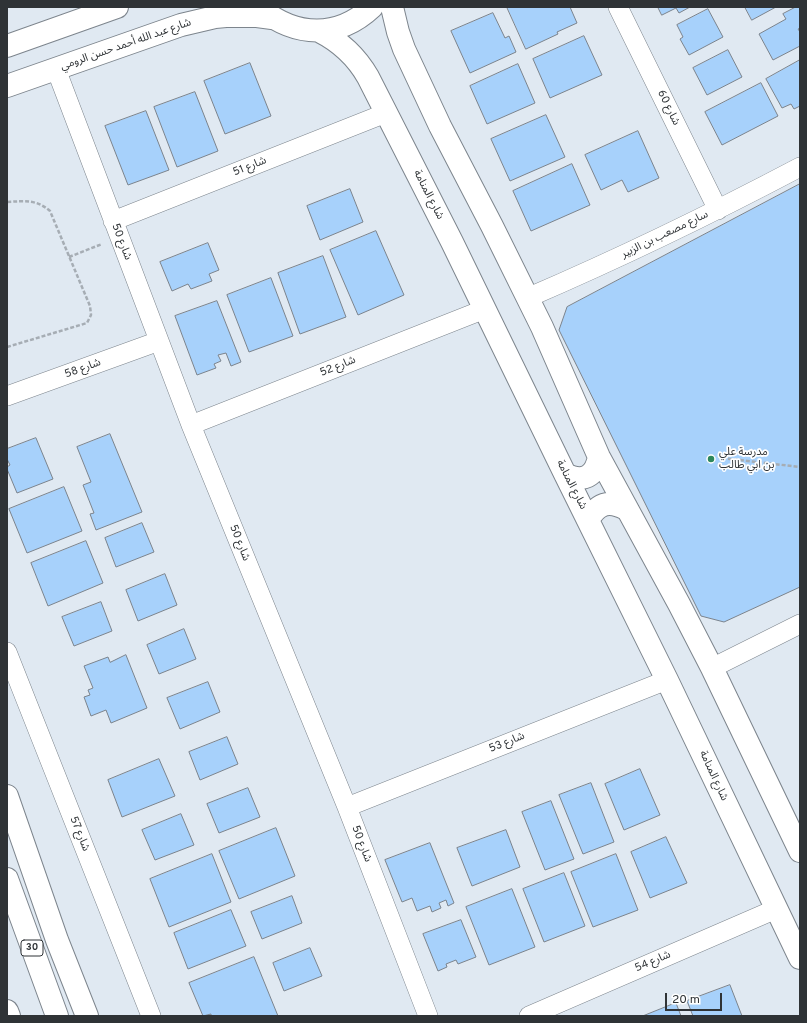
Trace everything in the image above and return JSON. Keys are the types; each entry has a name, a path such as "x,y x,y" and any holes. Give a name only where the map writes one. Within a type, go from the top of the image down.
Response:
{"main road":[{"path":"7,46 117,7"},
{"path":"319,31 335,29 350,23 364,15 372,7"},
{"path":"392,7 404,49 440,126 542,327 599,458 679,604 712,668 800,851"},
{"name":"شارع عبد الله أحمد حسن الرومي","path":"7,86 56,69 187,16 257,16 265,13 287,26 319,31"},
{"name":"شارع المنامة","path":"319,31 337,41 353,54 362,65 485,309 667,680 776,909 799,953"},
{"path":"565,474 572,478 580,479 587,477 594,472 598,465 599,458"},
{"path":"588,520 593,512 600,506 609,504 618,505 626,509"},
{"path":"7,796 57,940 87,1016"},
{"name":"30","path":"7,879 57,1016"},
{"path":"7,1011 9,1016"}],"street":[{"name":"شارع 60","path":"618,7 718,210"},
{"name":"شارع 50","path":"56,69 191,425 347,807 428,1016"},
{"name":"شارع 51","path":"116,229 386,113"},
{"name":"سارع مصعب بن الزبير","path":"527,298 608,263 718,210 800,167"},
{"name":"شارع 52","path":"191,425 485,309"},
{"name":"شارع 58","path":"7,396 159,341"},
{"path":"712,668 800,624"},
{"name":"شارع 57","path":"7,652 151,1016"},
{"name":"شارع 53","path":"347,807 667,680"},
{"name":"شارع 54","path":"529,1016 776,909"}],"path":[{"path":"7,202 35,202 42,204 50,211 90,306 91,315 87,323 7,347"},
{"path":"69,257 116,229"},
{"path":"722,458 800,467"}],"building":[{"path":"507,7 570,7 577,23 526,49"},
{"path":"658,7 690,7 679,13 676,8 662,15"},
{"path":"745,7 776,7 752,20"},
{"path":"796,7 800,7 800,28 798,29 800,32 800,46 773,60 759,34 786,19 783,14"},
{"path":"708,9 723,37 689,55 680,39 683,37 677,25"},
{"path":"493,13 505,38 509,36 516,52 470,73 451,31"},
{"path":"584,36 602,75 550,98 533,59"},
{"path":"728,50 742,77 707,95 693,68"},
{"path":"800,60 800,106 794,109 791,104 782,108 766,79"},
{"path":"250,63 271,116 225,134 204,81"},
{"path":"518,64 535,103 487,124 470,86"},
{"path":"761,83 778,116 722,145 705,112"},
{"path":"195,92 218,151 177,167 154,107"},
{"path":"146,111 169,170 128,185 105,126"},
{"path":"546,115 565,157 510,181 491,139"},
{"path":"638,131 659,178 628,192 622,180 601,190 585,155"},
{"path":"572,164 590,205 531,231 513,191"},
{"name":"مدرسة علي بن ابي طالب","path":"800,184 800,587 724,622 701,616 559,330 567,307"},
{"path":"350,189 363,222 320,240 307,206"},
{"path":"376,231 404,295 358,315 330,250"},
{"path":"208,243 219,270 209,274 212,281 191,289 188,284 172,291 160,262"},
{"path":"323,256 346,317 300,334 278,273"},
{"path":"271,278 293,336 249,352 227,295"},
{"path":"217,301 241,362 231,366 226,353 218,355 221,361 214,364 216,368 197,375 175,316"},
{"path":"110,434 142,512 96,530 90,514 94,513 83,485 91,482 77,447"},
{"path":"36,438 53,479 17,493 7,469 10,465 7,459 7,449"},
{"path":"64,487 82,531 27,553 9,509"},
{"path":"142,523 154,552 116,567 105,538"},
{"path":"86,541 103,583 48,606 31,563"},
{"path":"165,574 177,605 138,621 126,590"},
{"path":"101,602 112,631 74,646 62,617"},
{"path":"184,629 196,659 159,674 147,645"},
{"path":"126,655 147,708 111,723 106,710 91,716 84,697 90,695 88,690 93,688 84,666 108,657 110,662"},
{"path":"208,682 220,712 180,729 167,698"},
{"path":"227,737 238,764 200,780 189,752"},
{"path":"159,759 175,796 122,817 108,780"},
{"path":"640,769 660,815 624,830 605,784"},
{"path":"591,783 614,842 583,854 559,795"},
{"path":"248,788 260,817 219,833 207,804"},
{"path":"551,801 574,859 545,870 522,812"},
{"path":"181,814 194,845 155,860 142,830"},
{"path":"276,828 295,876 239,899 219,851"},
{"path":"506,830 520,867 472,886 457,848"},
{"path":"666,837 687,883 650,898 631,852"},
{"path":"430,843 454,903 448,906 446,900 439,903 441,908 432,912 430,906 417,911 412,898 402,902 385,860"},
{"path":"212,854 231,902 169,927 150,879"},
{"path":"616,854 638,910 593,927 571,872"},
{"path":"564,873 585,926 544,942 523,889"},
{"path":"512,889 535,947 489,965 466,907"},
{"path":"292,896 302,923 262,939 251,912"},
{"path":"231,910 246,946 188,969 174,933"},
{"path":"461,920 476,957 458,964 456,960 446,964 447,967 438,971 423,934"},
{"path":"310,948 322,976 284,991 273,963"},
{"path":"254,957 278,1016 211,1016 211,1014 203,1016 189,983"},
{"path":"730,985 742,1016 693,1016 687,1001"},
{"path":"676,1003 681,1016 643,1016"}],"place":[{"name":"مدرسة علي بن ابي طالب","path":"711,459"}]}
